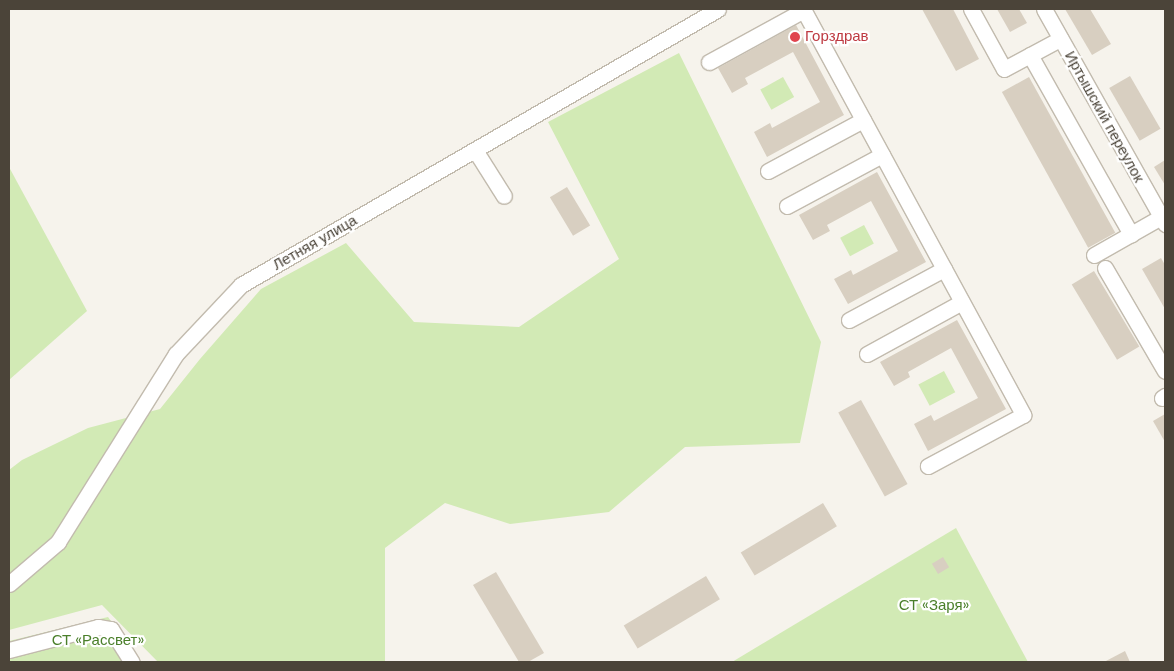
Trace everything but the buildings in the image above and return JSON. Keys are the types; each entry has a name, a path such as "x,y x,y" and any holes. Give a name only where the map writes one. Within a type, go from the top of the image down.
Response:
{"street":[{"name":"Летняя улица","path":"9,584 58,542 176,354 241,285 718,9"},
{"path":"971,9 1004,69 1060,39"},
{"name":"Иртышский переулок","path":"1044,9 1163,220"},
{"path":"709,62 804,10 1023,415 928,466"},
{"path":"1030,55 1131,234"},
{"path":"768,171 863,120"},
{"path":"475,150 504,196"},
{"path":"787,206 882,154"},
{"path":"1094,255 1131,234 1163,220"},
{"path":"1105,268 1161,355 1165,371"},
{"path":"849,320 944,269"},
{"path":"867,354 962,302"},
{"path":"9,650 98,627 111,629 132,662"}],"green space":[{"path":"679,53 821,342 800,443 685,447 609,512 510,524 445,503 385,548 385,662 158,662 102,605 9,630 9,470 22,460 88,428 160,409 200,359 261,289 346,243 414,322 519,327 619,259 548,122"},
{"path":"783,77 794,97 771,110 760,90"},
{"path":"9,167 87,311 9,380"},
{"path":"864,225 874,244 850,256 840,238"},
{"path":"944,371 955,392 930,406 918,385"},
{"name":"СТ «Заря»","path":"956,528 1028,662 732,662"},
{"name":"СТ «Рассвет»","path":"108,617 141,662 9,662 9,641"}],"place":[{"name":"Горздрав","path":"795,37"}]}
